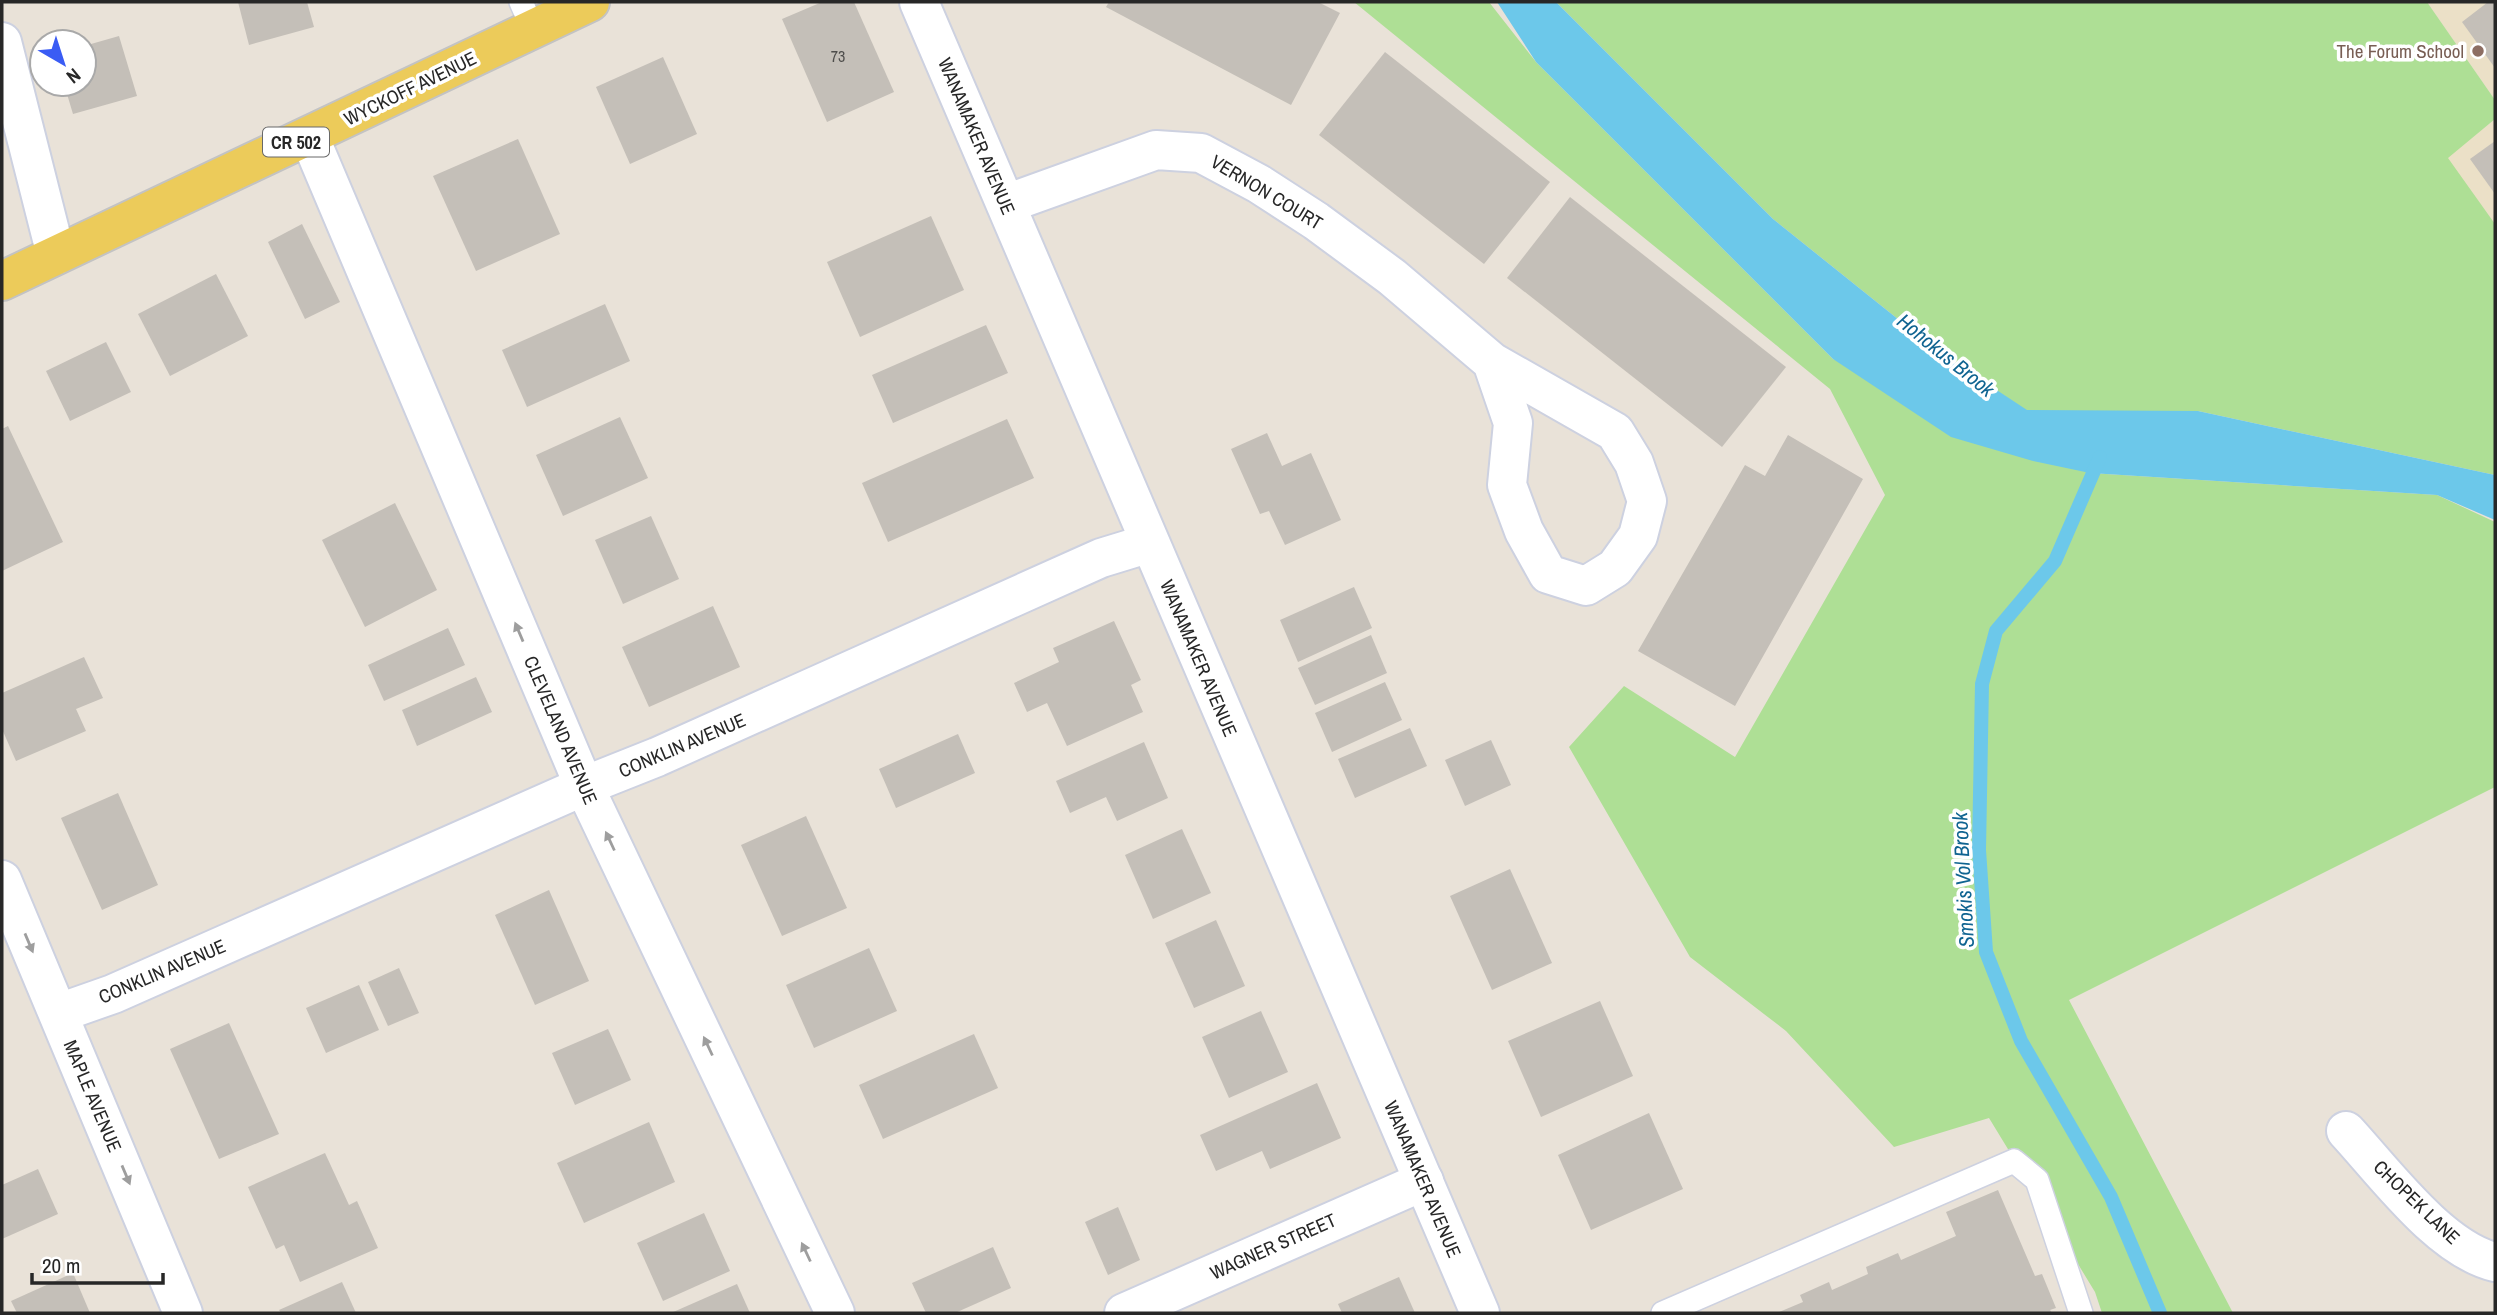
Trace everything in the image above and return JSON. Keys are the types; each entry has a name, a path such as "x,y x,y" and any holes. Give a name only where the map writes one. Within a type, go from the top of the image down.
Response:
{"main road":[{"name":"WYCKOFF AVENUE","path":"2,281 309,136 527,15 590,2"}],"street":[{"name":"WANAMAKER AVENUE","path":"919,2 1480,1313"},
{"path":"2,42 56,255"},
{"name":"CLEVELAND AVENUE","path":"309,136 584,786 835,1313"},
{"name":"VERNON COURT","path":"1006,204 1156,150 1202,153 1259,184 1316,221 1392,277 1492,362 1615,432 1634,463 1647,501 1638,536 1615,568 1586,586 1548,575 1524,531 1507,485 1513,423 1492,362"},
{"name":"CONKLIN AVENUE","path":"58,1013 113,994 584,786 669,752 1101,558 1150,543"},
{"name":"MAPLE AVENUE","path":"2,880 183,1313"},
{"name":"CHOPEK LANE","path":"2346,1131 2450,1239 2479,1258 2495,1262"},
{"name":"WAGNER STREET","path":"1124,1313 1424,1181"}],"lane":[{"path":"1663,1313 2014,1161 2037,1180 2081,1313"}],"shaded area":[{"name":"The Forum School","path":"2427,2 2495,2 2495,100"},
{"path":"2495,119 2495,224 2447,158"}],"green space":[{"path":"1354,2 1489,2 1536,62 1833,359 2090,473 2437,495 2495,522 2495,787 2069,1000 2233,1313 2102,1313 2095,1292 1989,1118 1894,1147 1786,1031 1690,957 1569,747 1624,686 1735,757 1885,495 1830,389"},
{"path":"1556,2 2427,2 2495,100 2495,119 2448,158 2495,224 2495,475 2198,411 2027,411 1939,352 1773,219"}],"water":[{"path":"1497,2 1556,2 1773,219 1939,352 2027,410 2198,411 2495,475 2495,520 2437,495 2090,473 2033,461 1951,437 1833,359 1536,62"}],"building":[{"path":"238,2 307,2 314,27 249,45"},
{"path":"822,2 854,2 894,92 827,122 782,19"},
{"path":"1109,2 1318,2 1340,13 1291,105 1106,7"},
{"path":"2488,2 2495,2 2495,68 2462,22"},
{"path":"119,36 137,96 73,114 68,98 98,98 98,42"},
{"path":"1385,52 1550,182 1484,264 1319,135"},
{"path":"663,57 697,134 630,164 596,87"},
{"path":"518,139 560,234 476,271 433,176"},
{"path":"2495,141 2495,194 2470,159"},
{"path":"1570,197 1786,367 1722,447 1507,278"},
{"path":"931,216 964,290 860,337 827,262"},
{"path":"302,224 340,302 305,319 268,242"},
{"path":"216,274 248,336 170,376 138,314"},
{"path":"605,304 630,361 527,407 502,350"},
{"path":"986,325 1008,373 893,423 872,375"},
{"path":"106,342 131,392 70,421 46,371"},
{"path":"620,417 648,478 563,516 536,455"},
{"path":"1007,419 1034,478 888,542 862,483"},
{"path":"8,426 63,542 2,571 2,429"},
{"path":"1267,433 1282,466 1311,453 1341,520 1285,545 1269,511 1260,514 1231,449"},
{"path":"1788,435 1863,479 1735,706 1638,651 1745,465 1765,476"},
{"path":"395,503 437,590 365,627 322,540"},
{"path":"651,516 679,579 623,604 595,540"},
{"path":"1354,587 1372,628 1298,662 1280,620"},
{"path":"713,606 740,667 649,707 622,647"},
{"path":"1114,621 1141,680 1131,685 1143,712 1067,746 1047,703 1027,712 1014,683 1059,662 1053,648"},
{"path":"448,628 465,665 384,701 368,665"},
{"path":"1371,635 1387,673 1315,705 1298,668"},
{"path":"84,657 103,698 76,709 86,731 16,761 2,729 2,693"},
{"path":"476,677 492,712 417,746 402,710"},
{"path":"1385,682 1402,720 1332,752 1315,713"},
{"path":"1410,728 1427,766 1355,798 1338,759"},
{"path":"958,734 975,773 896,808 879,769"},
{"path":"1491,740 1511,785 1465,806 1445,760"},
{"path":"1144,742 1168,798 1117,821 1106,797 1070,813 1056,781"},
{"path":"118,793 158,885 102,910 61,818"},
{"path":"806,816 847,908 782,936 741,845"},
{"path":"1182,829 1211,893 1153,919 1125,855"},
{"path":"1510,869 1552,963 1492,990 1450,896"},
{"path":"549,890 589,981 535,1005 495,915"},
{"path":"1216,920 1245,986 1194,1008 1165,943"},
{"path":"869,948 897,1011 814,1048 786,985"},
{"path":"399,968 419,1013 388,1026 368,982"},
{"path":"359,985 379,1030 326,1053 306,1008"},
{"path":"1600,1001 1633,1076 1541,1117 1508,1041"},
{"path":"1261,1011 1288,1072 1229,1098 1202,1037"},
{"path":"229,1023 279,1134 219,1159 170,1049"},
{"path":"608,1029 631,1080 575,1105 552,1053"},
{"path":"974,1034 998,1088 883,1139 859,1085"},
{"path":"1317,1083 1341,1138 1270,1169 1262,1151 1216,1171 1200,1135"},
{"path":"1649,1113 1683,1189 1591,1230 1558,1155"},
{"path":"649,1122 675,1182 584,1223 557,1163"},
{"path":"325,1153 349,1205 357,1201 378,1248 300,1282 284,1245 276,1249 248,1187"},
{"path":"38,1169 58,1214 2,1239 2,1185"},
{"path":"1998,1190 2035,1276 2042,1274 2056,1308 2050,1310 2052,1313 1777,1313 1803,1302 1800,1295 1829,1282 1832,1290 1868,1274 1866,1267 1898,1253 1901,1260 1956,1236 1946,1212"},
{"path":"1118,1207 1140,1260 1108,1275 1085,1222"},
{"path":"704,1213 730,1271 663,1301 637,1243"},
{"path":"993,1247 1011,1288 955,1313 926,1313 912,1283"},
{"path":"73,1273 90,1313 17,1313 11,1301"},
{"path":"1399,1277 1415,1313 1342,1313 1338,1304"},
{"path":"342,1282 356,1313 281,1313 279,1310"},
{"path":"737,1284 750,1313 671,1313"}],"waterway":[{"name":"Smokis Vol Brook","path":"2100,457 2055,561 1996,631 1982,684 1979,850 1986,952 2021,1041 2111,1197 2160,1313"}],"place":[{"name":"The Forum School","path":"2478,51"}],"water label":[{"name":"Hohokus Brook","path":"1946,355"}]}
